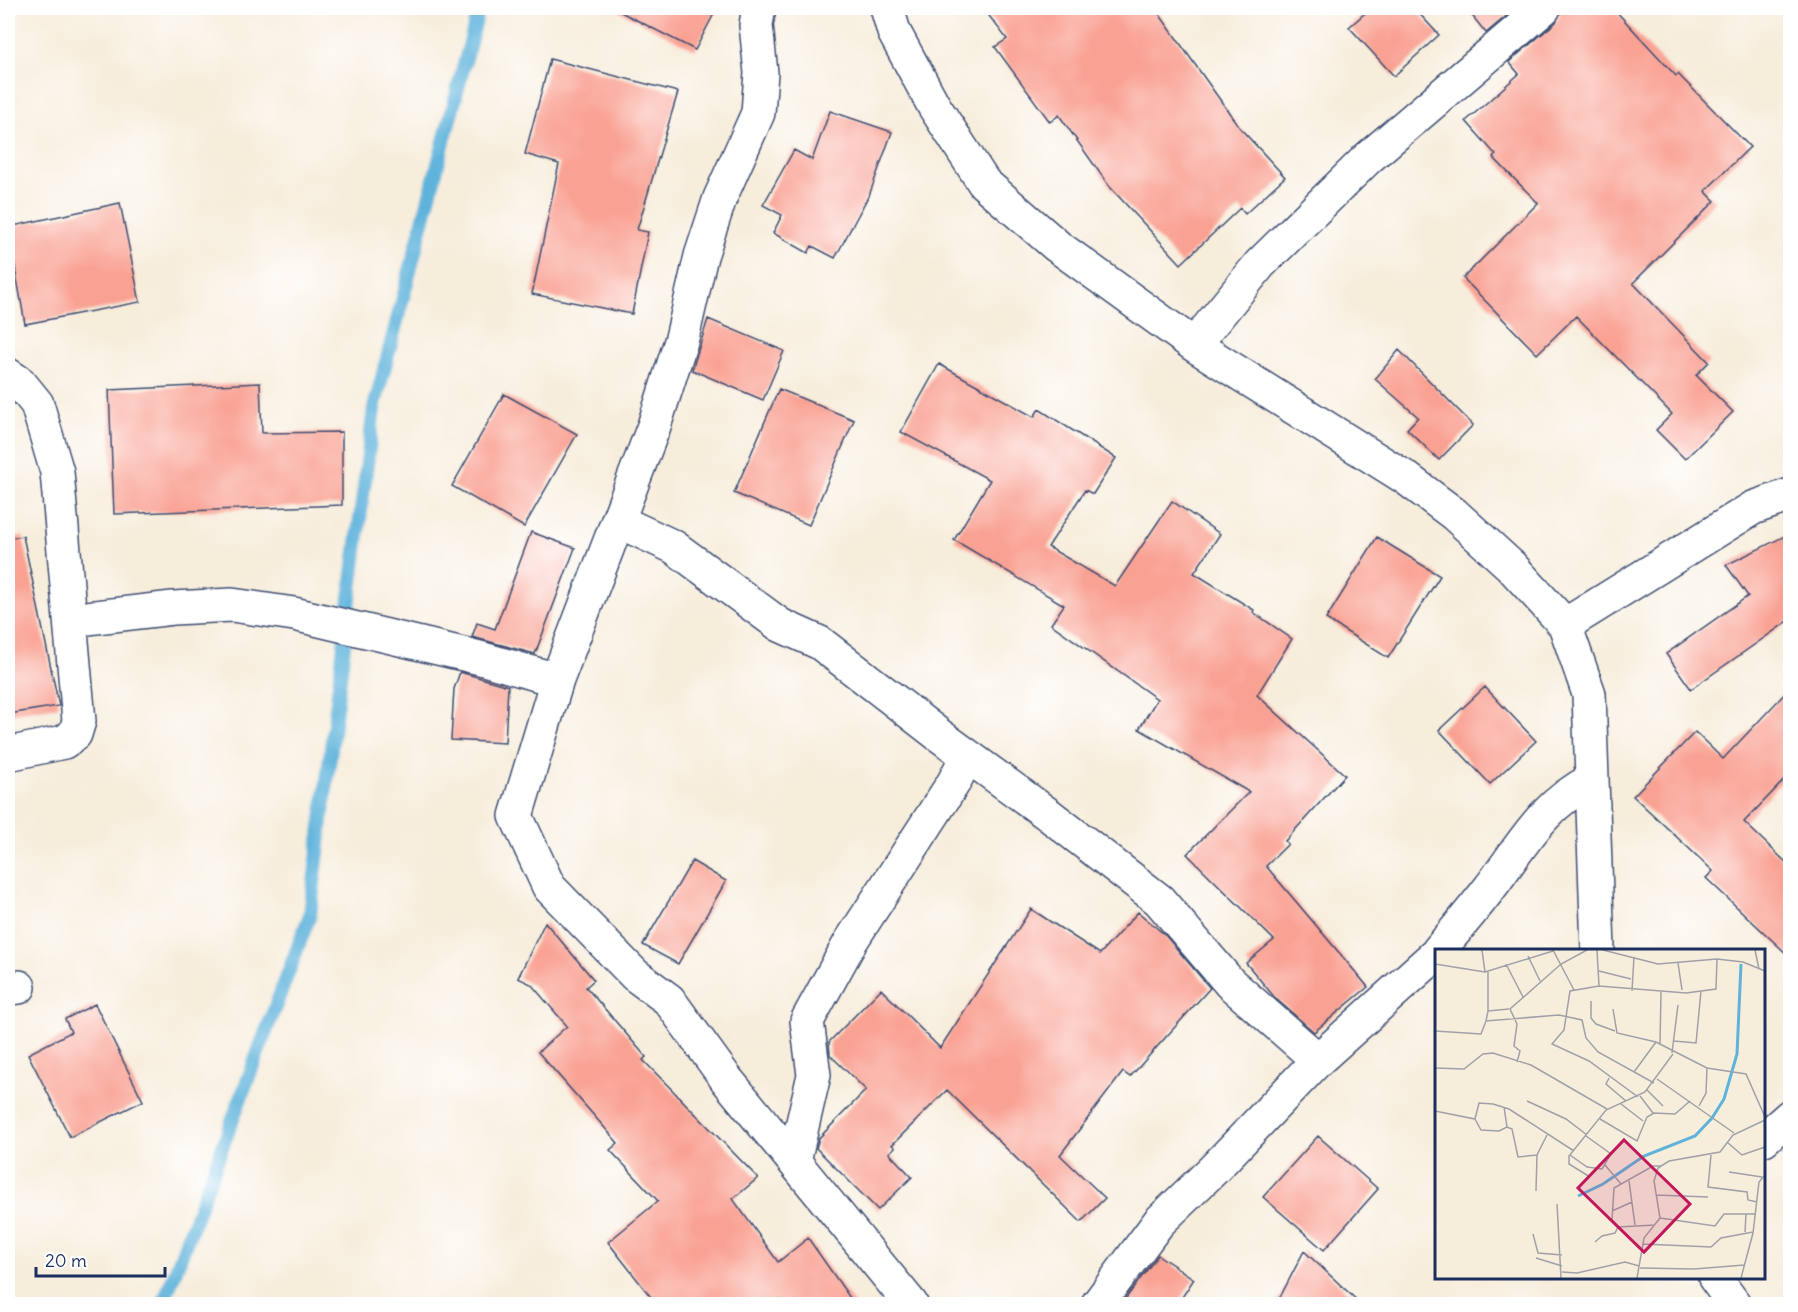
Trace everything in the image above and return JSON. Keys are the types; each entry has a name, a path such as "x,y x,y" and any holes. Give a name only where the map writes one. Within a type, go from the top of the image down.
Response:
{"street":[{"path":"759,8 756,26 761,73 758,112 720,198 701,256 682,338 618,521 557,680 516,816 549,887 635,975 669,1000 727,1080 911,1305"},
{"path":"887,8 894,32 934,106 984,183 1057,246 1194,345 1406,478 1454,514 1511,566 1565,625 1589,694 1598,949"},
{"path":"1194,345 1260,264 1368,158 1544,8"},
{"path":"8,375 20,383 37,404 47,431 57,472 79,721 75,734 64,742 8,754"},
{"path":"1565,625 1753,508 1791,495"},
{"path":"618,521 674,547 780,625 820,643 1159,900 1230,983 1318,1060"},
{"path":"70,620 173,608 232,605 317,619 480,658 557,680"},
{"path":"794,1161 814,1075 807,1021 851,941 954,782 967,756"},
{"path":"1440,949 1490,888 1539,820 1573,790 1592,780"},
{"path":"1098,1305 1159,1222 1214,1169 1318,1060 1435,955"},
{"path":"1765,1138 1791,1116"},
{"path":"1716,1279 1734,1305"}],"building":[{"path":"613,8 717,8 695,50"},
{"path":"983,8 1155,8 1240,128 1285,177 1245,214 1240,208 1181,264 1109,186 1059,115 1050,122 995,47 1007,39"},
{"path":"1371,8 1414,8 1439,35 1394,76 1349,27"},
{"path":"1466,8 1516,8 1486,33"},
{"path":"1562,8 1613,8 1676,76 1678,74 1750,147 1705,191 1715,201 1633,283 1709,362 1696,375 1733,412 1685,459 1656,430 1672,414 1576,316 1537,354 1463,278 1538,203 1493,157 1496,155 1466,121 1519,74 1509,62 1556,22"},
{"path":"550,59 678,92 637,230 648,232 632,314 532,294 559,164 525,154"},
{"path":"830,111 892,132 870,193 835,258 812,246 808,253 773,233 782,215 763,205 794,150 812,160"},
{"path":"120,203 140,302 25,324 8,227"},
{"path":"708,319 784,351 763,400 692,370"},
{"path":"1399,350 1473,425 1439,460 1407,429 1418,417 1375,379"},
{"path":"939,364 1034,417 1039,409 1116,458 1093,494 1085,490 1048,547 1115,586 1172,501 1220,534 1194,573 1254,610 1253,612 1292,639 1257,695 1345,775 1285,841 1288,844 1266,866 1368,987 1314,1032 1276,999 1246,963 1274,940 1187,854 1249,792 1139,729 1157,699 1051,624 1064,605 954,540 990,480 901,432"},
{"path":"260,383 262,433 342,432 342,505 114,514 109,390"},
{"path":"779,389 854,420 809,525 734,493"},
{"path":"504,394 577,434 524,527 452,486"},
{"path":"531,532 575,548 535,654 472,637 477,623 495,629"},
{"path":"1791,533 1791,619 1691,689 1666,654 1748,596 1726,565"},
{"path":"23,536 59,706 8,714 8,538"},
{"path":"1377,537 1440,576 1388,658 1326,619"},
{"path":"460,672 508,686 505,743 451,740 454,689"},
{"path":"1485,687 1536,741 1490,784 1439,730"},
{"path":"1791,687 1791,773 1744,822 1791,867 1791,958 1706,878 1713,871 1633,796 1695,732 1723,759"},
{"path":"692,861 726,881 678,964 643,945"},
{"path":"1031,909 1100,954 1138,912 1165,935 1210,988 1130,1077 1123,1072 1060,1155 1105,1198 1081,1222 947,1090 892,1145 895,1147 889,1153 912,1177 878,1210 816,1148 819,1138 866,1090 830,1055 829,1042 881,989 940,1048"},
{"path":"545,922 594,980 586,987 646,1057 643,1060 758,1178 733,1199 778,1262 808,1238 855,1305 657,1305 608,1242 658,1201 610,1150 618,1143 538,1052 567,1026 531,984 518,978"},
{"path":"95,1004 143,1101 70,1137 28,1054 71,1032 65,1019"},
{"path":"1318,1136 1378,1189 1324,1250 1263,1197"},
{"path":"1304,1251 1362,1305 1276,1305"},
{"path":"1158,1255 1194,1279 1177,1305 1121,1305"}],"waterway":[{"path":"163,1304 310,915 374,408 479,8"}]}
